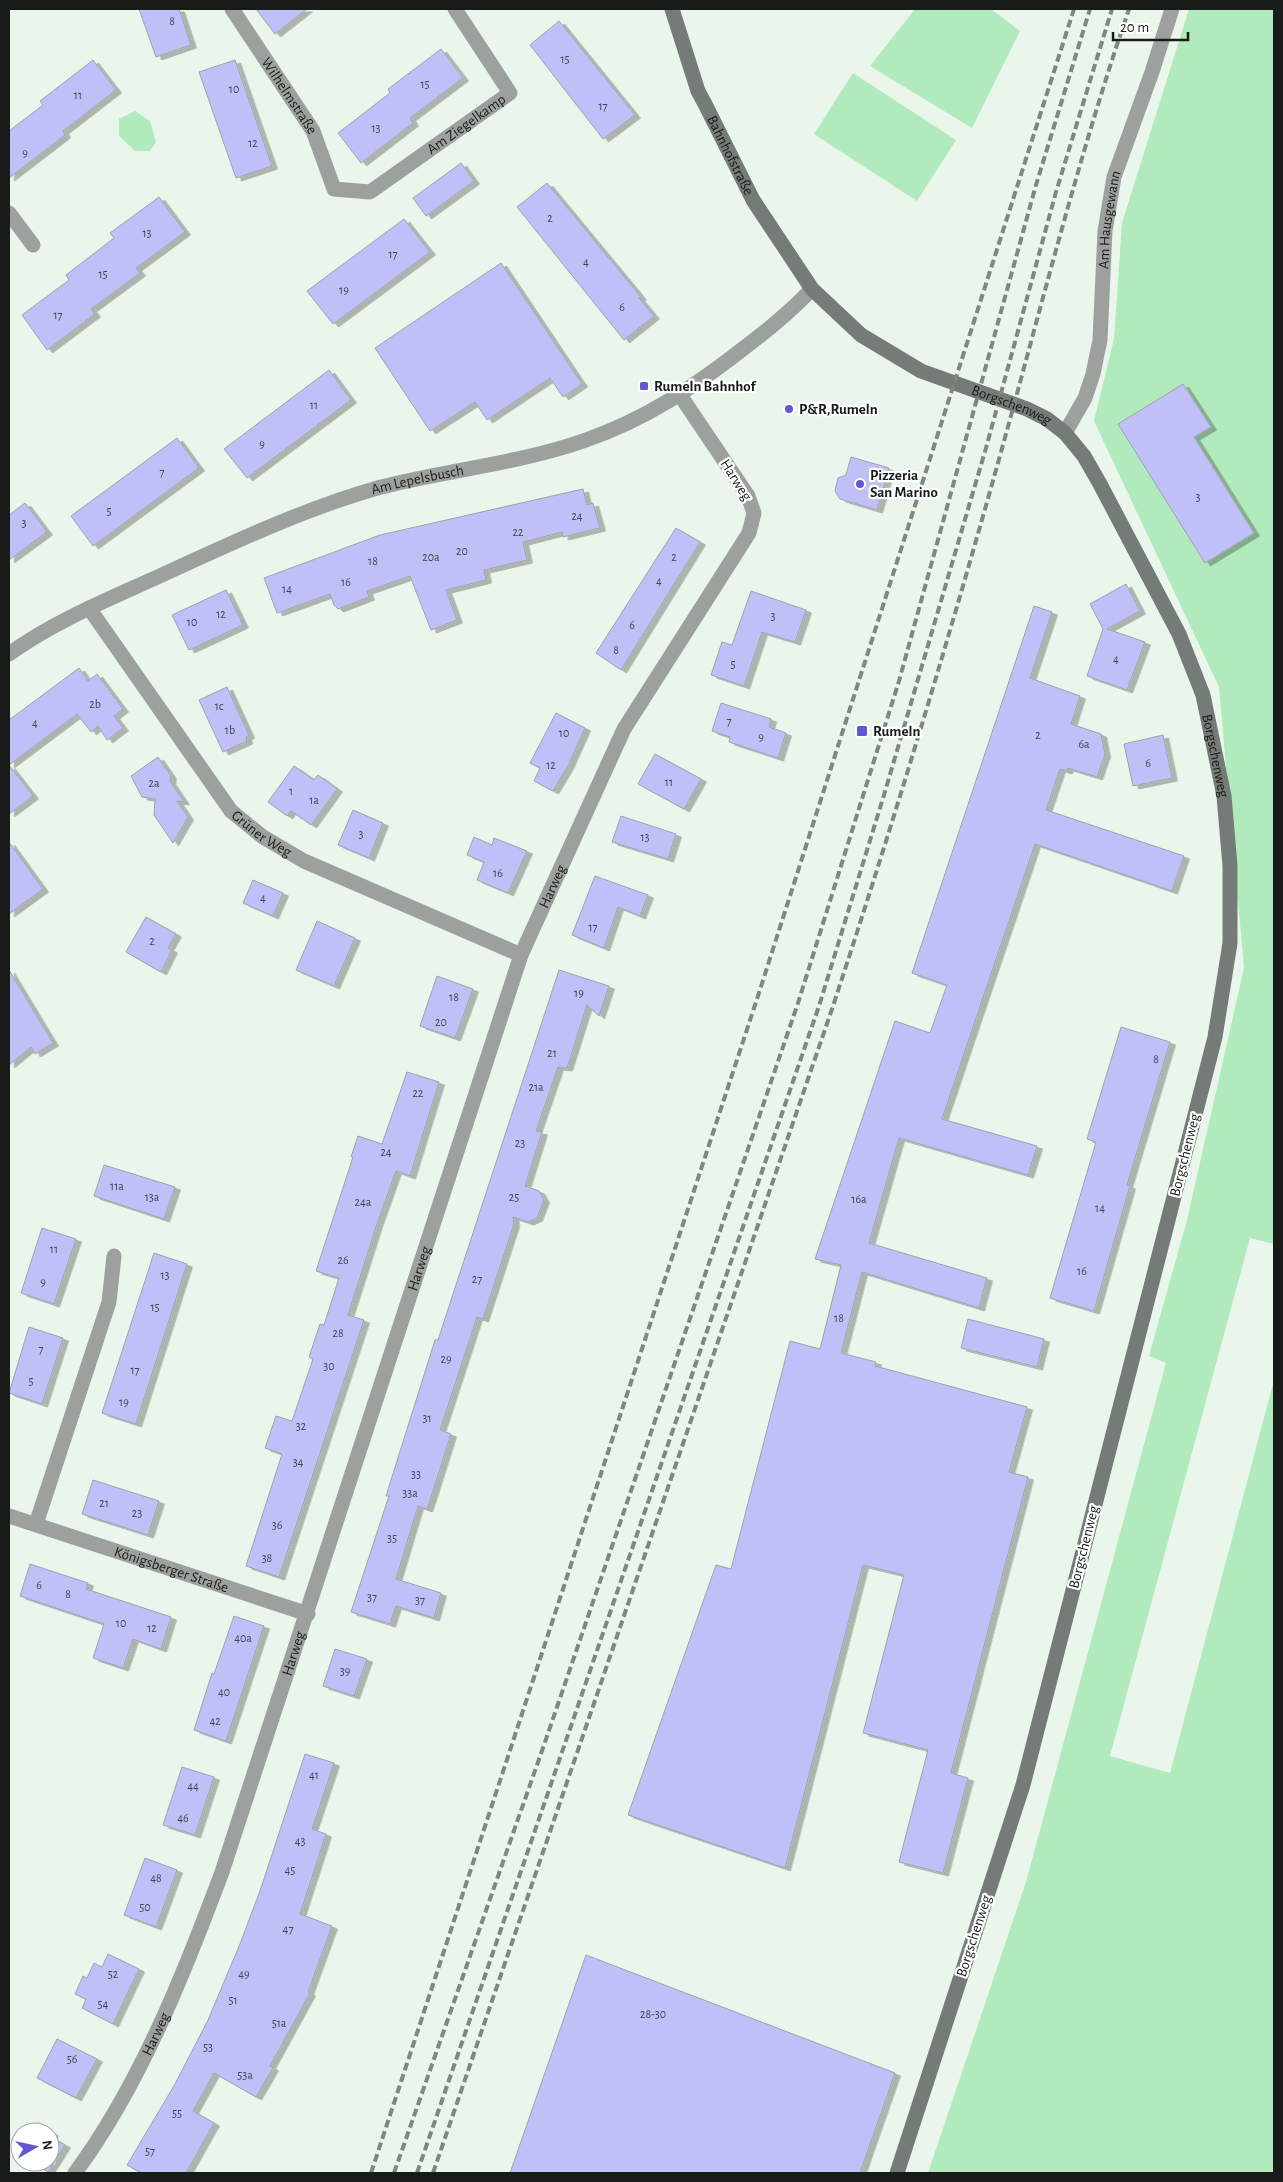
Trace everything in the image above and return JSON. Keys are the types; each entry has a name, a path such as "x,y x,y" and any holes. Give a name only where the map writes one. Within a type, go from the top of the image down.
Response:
{"main road":[{"name":"Bahnhofstraße","path":"672,9 698,92 753,200 812,289"},
{"name":"Borgschenweg","path":"812,289 862,334 920,371 1027,409 1047,419 1065,433 1084,456 1179,634 1203,695 1224,796 1230,866 1230,943 1214,1037 1193,1124 1023,1785 897,2173"}],"street":[{"name":"Wilhelmstraße","path":"232,9 312,131 334,189"},
{"name":"Am Ziegelkamp","path":"334,189 370,192 510,93 454,9"},
{"name":"Am Hausgewann","path":"1065,433 1085,398 1093,374 1100,340 1105,230 1114,177 1152,72 1172,9"},
{"path":"9,213 33,245"},
{"name":"Am Lepelsbusch","path":"9,654 89,608 288,519 380,488 584,441 639,419 717,370 789,314 812,289"},
{"name":"Harweg","path":"75,2173 123,2097 192,1955 222,1872 308,1614 521,955 624,729 749,533 754,513 748,496 680,395"},
{"name":"Grüner Weg","path":"89,608 231,811 263,837 304,861 521,955"},
{"path":"36,1524 109,1302 114,1256"},
{"name":"Königsberger Straße","path":"9,1516 308,1614"}],"green space":[{"path":"915,9 991,9 1020,31 972,128 870,66"},
{"path":"1189,9 1274,9 1274,1244 1250,1238 1110,1756 1170,1773 1274,1380 1274,2173 928,2173 1026,1882 1166,1363 1149,1356 1187,1220 1244,968 1219,687 1094,421 1114,339 1122,223"},
{"path":"853,73 956,140 917,201 814,134"},
{"path":"135,111 150,121 156,142 150,151 135,151 119,136 119,119"}],"building":[{"path":"139,9 179,9 191,45 156,57"},
{"path":"256,9 307,9 275,34"},
{"path":"559,21 635,115 603,139 530,45"},
{"path":"441,49 463,78 410,118 413,123 361,163 338,133 390,93 388,89"},
{"path":"93,60 116,90 63,131 65,135 9,178 9,131 43,105 40,101"},
{"path":"235,60 272,166 236,178 199,72"},
{"path":"461,163 474,181 426,216 413,198"},
{"path":"547,183 641,297 639,298 654,316 624,340 517,207"},
{"path":"159,197 185,232 136,268 140,273 91,309 95,314 47,350 22,315 69,280 66,275 114,238 110,233"},
{"path":"404,219 430,252 333,324 307,291"},
{"path":"501,263 582,384 563,397 550,378 487,420 475,402 430,431 375,348"},
{"path":"329,370 351,400 247,478 224,449"},
{"path":"1183,384 1211,427 1194,437 1254,533 1205,563 1118,424"},
{"path":"177,438 199,468 93,546 71,516"},
{"name":"Pizzeria San Marino","path":"851,457 889,468 877,510 840,499 835,491 838,478 846,475"},
{"path":"583,489 587,505 593,503 600,528 563,537 562,532 523,542 527,560 484,570 486,580 446,590 457,620 431,630 410,576 367,591 369,597 338,609 334,605 330,594 277,613 264,578 380,535"},
{"path":"25,503 47,532 9,560 9,515"},
{"path":"676,528 700,542 621,670 596,653"},
{"path":"1126,584 1140,611 1107,629 1145,642 1127,690 1087,676 1103,629 1090,604"},
{"path":"226,590 243,625 189,650 172,615"},
{"path":"751,591 806,610 795,642 762,632 744,686 711,675 722,642 732,645"},
{"path":"1034,606 1052,612 1030,678 1080,696 1071,724 1101,734 1105,754 1097,777 1068,768 1067,771 1060,769 1046,810 1184,856 1172,891 1035,844 942,1119 1037,1146 1028,1175 899,1138 869,1243 987,1278 979,1308 862,1272 841,1353 876,1362 875,1366 1027,1407 1009,1472 1028,1477 951,1773 968,1778 943,1873 899,1862 928,1750 863,1733 904,1575 863,1565 785,1868 628,1815 716,1565 731,1569 790,1341 820,1349 841,1265 815,1259 895,1021 930,1033 947,985 912,973"},
{"path":"79,668 88,681 97,674 123,709 114,716 123,728 107,740 98,726 91,732 77,714 9,765 9,720"},
{"path":"227,687 249,735 246,737 247,741 223,752 199,700"},
{"path":"721,703 771,719 769,727 786,733 778,758 729,742 730,737 712,731"},
{"path":"556,713 585,728 568,766 553,791 534,781 540,768 530,763"},
{"path":"1163,735 1172,778 1133,786 1124,744"},
{"path":"655,754 701,779 684,809 638,784"},
{"path":"158,757 171,776 170,781 184,802 177,801 188,817 173,843 154,815 155,799 142,797 131,776"},
{"path":"9,765 33,796 9,814"},
{"path":"294,766 314,780 318,775 337,789 311,825 291,811 287,816 268,802"},
{"path":"353,810 383,823 369,858 338,845"},
{"path":"621,816 676,834 668,859 612,842"},
{"path":"474,837 492,845 494,838 527,851 508,893 477,880 484,862 467,855"},
{"path":"9,842 43,889 9,914"},
{"path":"595,876 648,895 640,916 618,907 604,948 572,935"},
{"path":"253,880 283,893 273,916 243,903"},
{"path":"146,917 176,934 168,948 172,950 161,972 126,952"},
{"path":"317,921 355,938 334,986 296,970"},
{"path":"9,970 53,1043 35,1054 31,1047 9,1065"},
{"path":"559,970 609,986 599,1016 587,1005 567,1068 558,1067 536,1131 542,1132 525,1186 539,1191 544,1200 537,1218 528,1222 513,1217 514,1224 483,1319 477,1317 440,1430 451,1434 433,1491 427,1509 418,1506 396,1579 441,1593 434,1618 396,1606 390,1624 351,1612 389,1496 386,1496 435,1340 438,1340"},
{"path":"437,976 473,989 455,1038 420,1026"},
{"path":"1121,1027 1170,1042 1127,1185 1130,1186 1094,1311 1050,1298 1096,1142 1087,1139"},
{"path":"407,1072 439,1082 410,1176 396,1171 377,1224 348,1315 364,1320 279,1577 246,1566 282,1454 265,1448 276,1416 292,1421 313,1359 309,1357 320,1324 324,1325 339,1278 316,1271 358,1136 382,1144"},
{"path":"104,1165 175,1187 164,1219 94,1196"},
{"path":"42,1228 76,1239 54,1304 21,1293"},
{"path":"154,1253 187,1264 136,1424 102,1413"},
{"path":"968,1319 1044,1339 1037,1367 961,1348"},
{"path":"29,1327 63,1338 42,1404 9,1393"},
{"path":"93,1480 159,1501 148,1535 82,1514"},
{"path":"30,1564 88,1583 86,1589 171,1617 161,1649 133,1639 123,1668 93,1658 104,1624 20,1596"},
{"path":"234,1616 264,1626 226,1741 194,1730 212,1673 214,1674"},
{"path":"335,1649 367,1659 354,1696 323,1686"},
{"path":"305,1754 334,1763 312,1829 326,1834 300,1914 332,1926 308,1992 310,1993 270,2066 273,2068 256,2097 214,2073 193,2111 214,2123 186,2173 141,2173 127,2165 175,2084 208,2020 261,1888"},
{"path":"182,1767 214,1777 195,1835 163,1825"},
{"path":"145,1858 177,1870 156,1927 124,1915"},
{"path":"108,1954 139,1969 113,2024 82,2008 86,1999 75,1994 83,1976 87,1978 94,1963 102,1967"},
{"path":"586,1955 895,2073 860,2173 510,2173"},
{"path":"57,2039 97,2059 76,2098 37,2078"},
{"path":"60,2142 65,2145 60,2153"}],"railway":[{"path":"371,2173 757,999 1074,9"},
{"path":"394,2173 544,1745 798,1003 899,681 1036,185 1090,9"},
{"path":"417,2173 819,1006 884,795 986,448 1056,192 1112,9"},
{"path":"433,2173 855,940 941,662 1077,174 1129,9"}],"place":[{"name":"Rumeln Bahnhof","path":"644,386"},
{"name":"P&R,Rumeln","path":"789,409"},
{"name":"Pizzeria San Marino","path":"860,484"},
{"name":"Rumeln","path":"862,731"}]}
